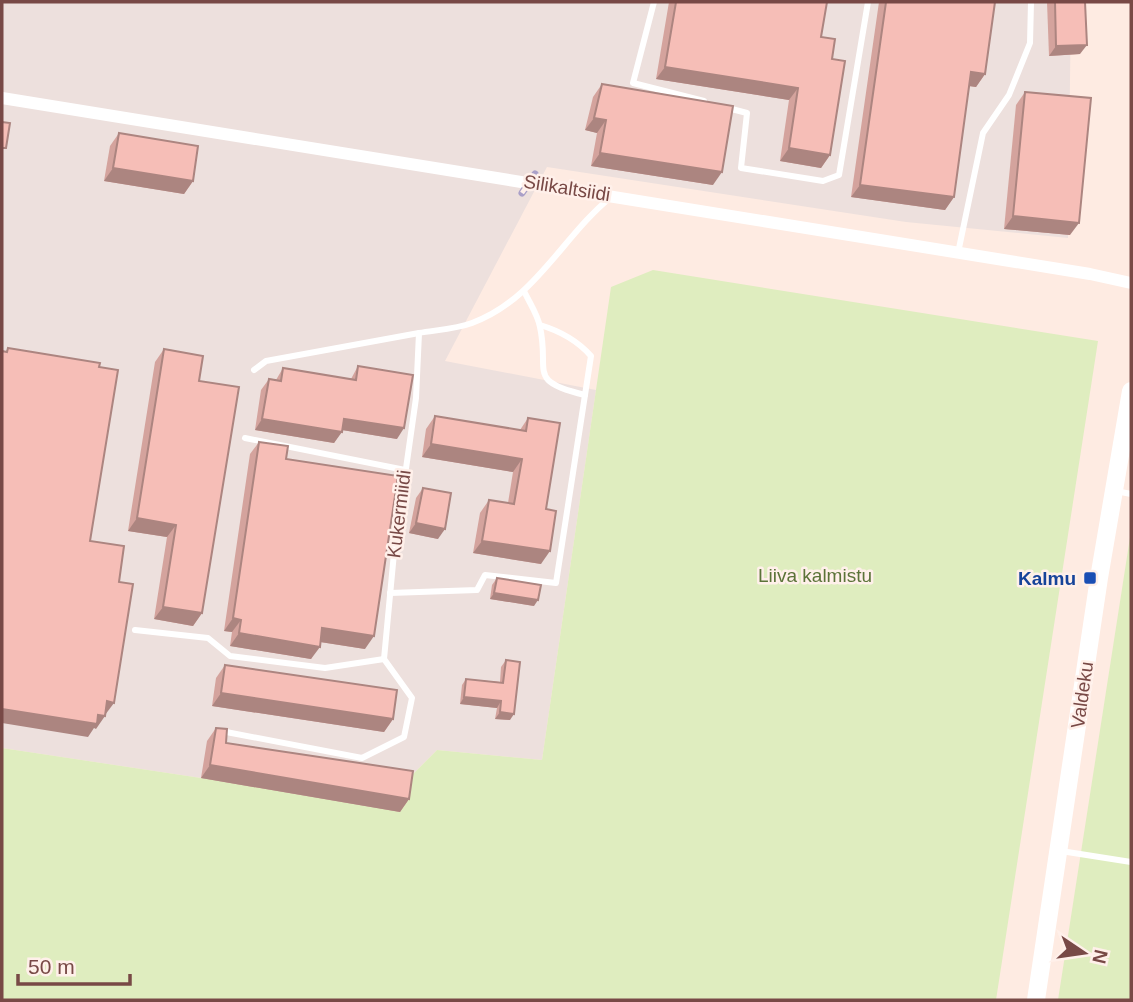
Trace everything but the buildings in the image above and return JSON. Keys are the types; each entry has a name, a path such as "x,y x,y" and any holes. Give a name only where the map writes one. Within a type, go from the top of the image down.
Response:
{"street":[{"name":"Silikaltsiidi","path":"2,98 1090,274 1131,283"},
{"name":"Valdeku","path":"1036,1000 1099,578 1123,492 1131,391"}],"lane":[{"path":"654,2 634,83 709,103"},
{"path":"722,106 747,113 741,168 823,181 839,176 868,2"},
{"path":"958,253 984,133 1009,95 1030,43 1031,2"},
{"path":"254,370 266,361 471,323 502,308 524,291 612,196"},
{"path":"524,291 540,325 543,372 552,385 585,395"},
{"path":"390,593 477,590 485,575 556,583 591,356 559,330 540,325"},
{"name":"Kukermiidi","path":"384,659 405,470 416,398 419,333"},
{"path":"245,438 405,470"},
{"path":"135,630 208,638 230,656 325,668 384,659 412,698 404,737 362,758 219,730"},
{"path":"1059,851 1131,862"}],"shaded area":[{"path":"2,2 1071,2 1068,238 906,222 547,167 445,361 596,390 542,760 437,750 404,783 201,778 2,748"}],"green space":[{"name":"Liiva kalmistu","path":"653,270 1098,341 996,1000 2,1000 2,748 201,778 404,783 437,750 542,760 611,287"},
{"path":"1131,531 1131,1000 1058,1000"}],"railway":[{"path":"522,193 535,174"}],"place":[{"name":"Kalmu","path":"1090,578"}]}
